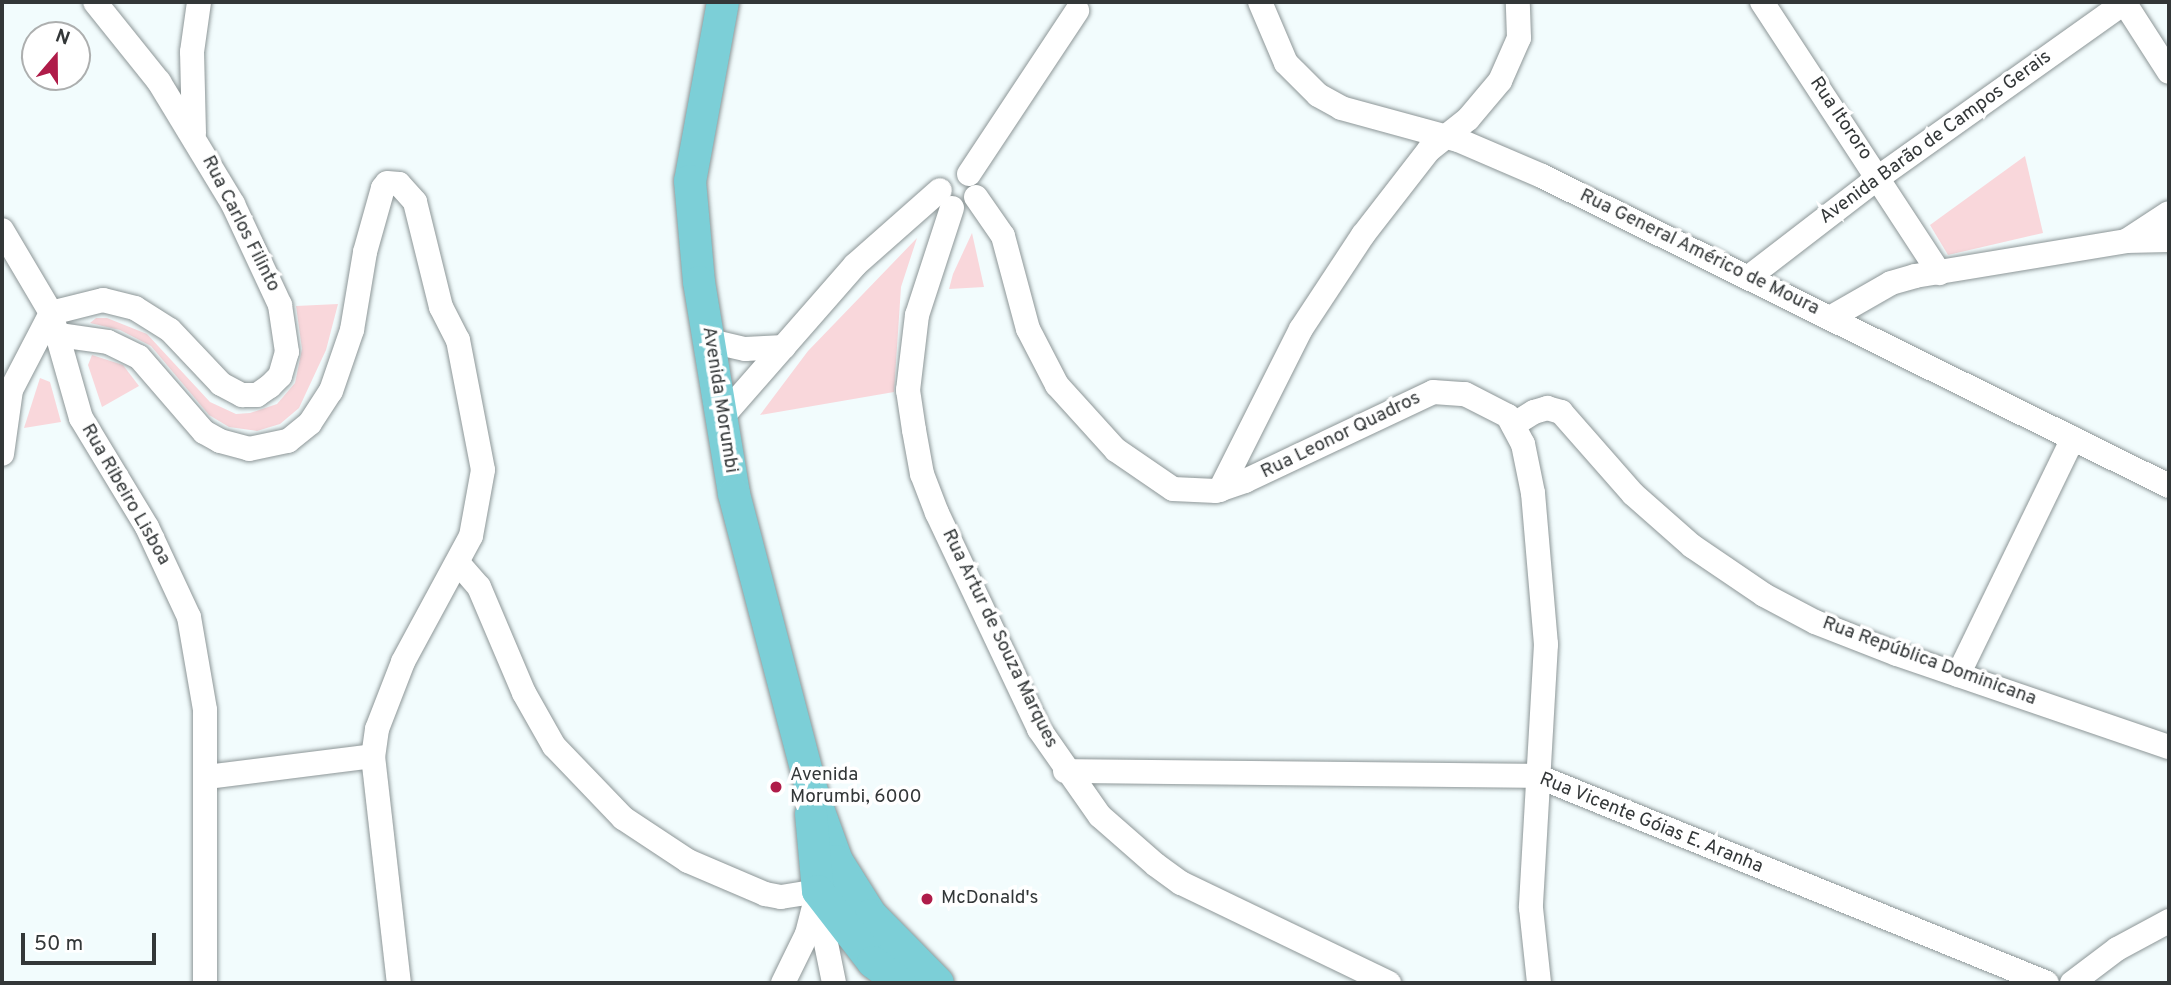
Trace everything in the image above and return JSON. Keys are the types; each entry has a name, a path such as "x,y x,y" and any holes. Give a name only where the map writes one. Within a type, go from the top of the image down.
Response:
{"main road":[{"name":"Avenida Morumbi","path":"716,4 690,181 699,282 734,494 812,792 850,887 898,971 939,983"},
{"name":"Avenida Morumbi","path":"812,792 818,891"},
{"path":"818,891 846,898 881,938 898,971"}],"street":[{"name":"Rua Carlos Filinto","path":"55,324 103,300 135,308 170,330 212,377 242,395 257,394 280,376 286,352 280,305 244,225 194,133 95,2"},
{"path":"194,133 192,52 199,2"},
{"name":"Rua General Américo de Moura","path":"1260,2 1286,63 1318,95 1341,108 1446,137 1542,176 2169,486"},
{"path":"1220,490 1301,329 1363,235 1429,150 1483,104 1510,64 1519,38 1518,2"},
{"name":"Rua Itororo","path":"1762,2 1879,177 1939,273"},
{"path":"2124,2 2169,72"},
{"name":"Avenida Barão de Campos Gerais","path":"1749,277 1879,177 2124,2"},
{"path":"946,199 964,208 972,185 1077,10"},
{"path":"723,416 856,265 946,199 952,172 972,185"},
{"path":"2,454 11,390 55,324 108,342 139,357 204,432 249,449 288,441 310,423 331,391 352,330 365,252 383,188 392,183 405,188 425,234 441,307 458,340 480,439 483,470 478,507 459,564 403,662 377,729 373,756 399,983"},
{"name":"Rua Leonor Quadros","path":"972,185 1003,236 1028,329 1041,356 1075,410 1116,450 1173,489 1191,493 1220,490 1433,392 1465,394 1508,416 1524,444 1539,538 1546,643 1531,908 1539,983"},
{"name":"Rua Artur de Souza Marques","path":"946,199 923,291 910,359 908,390 922,474 1039,729 1065,771 1118,835 1181,883 1389,983"},
{"path":"2126,241 2169,213"},
{"name":"Rua Ribeiro Lisboa","path":"2,230 55,324 80,418 147,527 189,617 202,680 207,777 205,983"},
{"path":"1830,318 1891,284 1939,273 2126,241 2169,240"},
{"path":"710,341 745,349 784,347"},
{"name":"Rua República Dominicana","path":"1513,425 1534,412 1547,408 1561,412 1633,494 1721,566 1815,622 1958,675 2169,747"},
{"path":"1958,675 2073,438"},
{"path":"459,564 479,587 524,693 554,746 623,818 688,861 765,894 781,897 818,891"},
{"path":"207,777 373,756"},
{"name":"Rua Vicente Góias E. Aranha","path":"1065,771 1537,776 2047,983"},
{"path":"783,983 807,934 818,891"},
{"path":"818,891 820,933 834,983"},
{"path":"2072,983 2117,949 2169,921"}],"shaded area":[{"path":"2025,156 2043,233 1948,255 1930,225"},
{"path":"972,233 984,287 949,289 953,274"},
{"path":"917,238 901,287 894,392 760,415 808,351"},
{"path":"338,304 326,350 299,408 280,424 257,431 229,427 209,415 151,346 120,330 90,323 96,318 107,318 147,334 210,402 236,414 250,413 277,404 295,383 302,349 296,306"},
{"path":"92,355 123,365 139,386 102,407 88,365"},
{"path":"40,378 50,382 61,422 24,428"}],"place":[{"name":"Avenida Morumbi, 6000","path":"776,787"},
{"name":"McDonald's","path":"927,899"}]}
